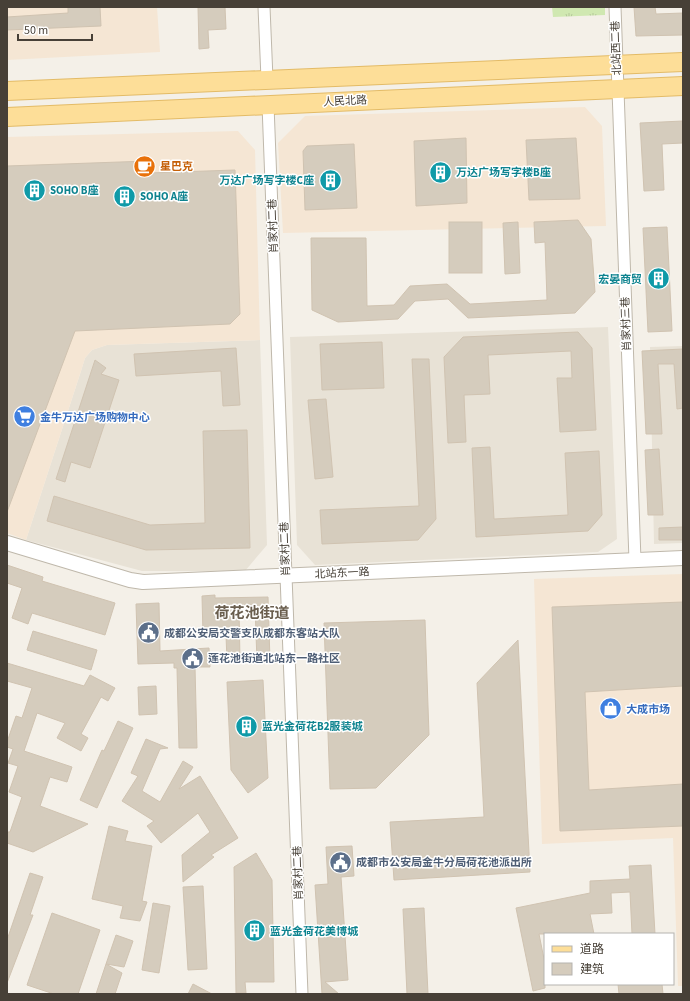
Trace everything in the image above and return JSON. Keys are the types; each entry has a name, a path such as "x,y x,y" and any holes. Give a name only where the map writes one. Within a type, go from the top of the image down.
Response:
{"main road":[{"path":"7,91 683,62"},
{"name":"人民北路","path":"7,117 683,86"}],"street":[{"path":"264,7 267,79"},
{"name":"北站西二巷","path":"615,7 618,88"},
{"name":"肖家村三巷","path":"618,88 635,560"},
{"name":"肖家村二巷","path":"268,105 302,994"},
{"name":"北站东一路","path":"7,543 130,580 143,582 683,558"}],"shaded area":[{"path":"7,7 157,7 160,52 7,60"},
{"path":"585,107 602,126 606,226 283,233 278,143 305,116"},
{"name":"金牛万达广场购物中心","path":"238,131 255,150 260,340 107,345 92,350 85,358 26,540 7,533 7,137"},
{"path":"608,327 617,539 598,552 315,565 297,545 290,337"},
{"path":"260,340 267,545 245,571 142,571 26,540 85,358 92,350 107,345"},
{"path":"683,346 683,543 654,544 650,347"},
{"name":"大成市场","path":"683,574 683,986 678,986 673,838 542,844 534,579"}],"green space":[{"path":"552,7 605,7 605,15 553,17"}],"building":[{"path":"68,7 100,7 101,26 7,30 7,17 68,13"},
{"path":"198,7 225,7 226,29 208,30 209,48 199,49"},
{"path":"634,7 655,7 656,14 683,13 683,35 636,36"},
{"path":"683,121 683,143 662,144 664,190 644,191 640,123"},
{"name":"万达广场写字楼B座","path":"466,138 467,203 416,206 414,141"},
{"path":"576,138 580,199 529,200 526,140"},
{"name":"万达广场写字楼C座","path":"354,144 357,208 305,210 303,151 307,146"},
{"name":"金牛万达广场购物中心","path":"148,161 149,173 235,170 240,314 230,324 75,331 7,512 7,166"},
{"path":"578,220 591,239 595,292 575,313 468,318 448,299 415,301 398,319 338,322 312,310 311,238 366,238 367,306 394,305 410,286 447,284 470,304 547,300 545,242 535,243 534,222"},
{"path":"449,222 482,222 482,273 449,273"},
{"path":"518,222 520,273 505,274 503,223"},
{"name":"宏晏商贸","path":"667,227 672,331 648,332 643,228"},
{"path":"578,332 592,348 596,430 560,432 557,378 572,378 571,351 488,355 490,394 464,395 466,442 448,443 444,357 463,337"},
{"path":"382,342 384,388 322,390 320,344"},
{"path":"236,348 240,405 223,406 221,371 136,376 134,354"},
{"path":"683,349 683,408 677,409 674,364 658,364 662,434 646,434 642,351"},
{"path":"412,359 429,359 436,519 418,540 322,544 320,510 419,506"},
{"path":"95,360 106,368 101,374 119,380 90,468 71,462 65,482 56,479"},
{"path":"326,399 333,477 315,479 308,400"},
{"path":"247,430 250,548 146,550 47,521 54,496 150,525 205,523 203,431"},
{"path":"490,447 494,519 568,515 565,453 599,451 602,515 588,531 476,537 472,448"},
{"path":"659,449 663,515 648,515 645,450"},
{"path":"683,527 683,540 659,540 659,528"},
{"path":"7,565 43,577 42,581 115,603 105,635 32,613 28,624 12,618 22,588 7,583"},
{"path":"215,595 215,598 268,597 270,661 257,661 255,607 239,608 240,661 227,661 226,635 203,635 202,596"},
{"path":"683,602 683,686 585,692 589,790 683,784 683,826 560,831 552,607"},
{"path":"159,603 160,651 209,648 210,667 195,667 197,748 179,748 177,668 174,668 174,663 138,664 136,604"},
{"path":"425,620 429,735 376,788 330,789 324,623"},
{"path":"33,631 97,650 91,670 27,650"},
{"path":"518,640 530,872 394,880 390,822 484,817 477,683"},
{"path":"7,663 84,686 90,675 115,688 108,701 101,697 81,734 88,738 81,751 57,738 65,723 37,713 24,751 72,767 67,782 50,777 40,806 88,824 33,852 7,843 7,832 10,832 22,797 9,792 18,766 8,763 13,749 7,747 7,742 16,716 22,718 32,688 7,681"},
{"name":"蓝光金荷花B2服装城","path":"263,680 268,778 248,793 231,770 227,682"},
{"path":"156,686 157,714 139,715 138,687"},
{"path":"118,721 133,728 97,808 80,800 102,750 104,751"},
{"path":"146,739 168,748 160,749 142,791 160,802 183,761 193,767 179,789 200,776 238,838 211,855 214,857 183,882 182,855 210,832 198,813 161,843 147,826 154,821 122,801 138,776 131,773"},
{"path":"109,826 128,831 125,841 152,846 142,901 147,902 140,921 120,918 123,906 92,899"},
{"path":"352,846 354,876 341,877 348,980 325,982 339,994 322,994 315,885 328,884 326,847"},
{"name":"蓝光金荷花美博城","path":"256,853 272,880 274,982 245,982 246,993 236,993 234,867"},
{"path":"651,865 655,933 632,933 630,892 611,893 612,913 590,914 594,933 539,934 544,959 545,988 533,991 516,908 590,893 590,881 630,879 629,866"},
{"path":"30,873 43,877 30,915 33,915 7,983 7,940"},
{"path":"203,886 207,969 188,970 183,887"},
{"path":"153,903 170,906 159,973 142,970"},
{"path":"424,908 428,994 407,994 403,909"},
{"path":"52,913 100,930 78,994 54,994 27,985"},
{"path":"116,935 133,941 124,967 106,964"},
{"path":"106,964 122,973 115,994 96,994"},
{"path":"193,984 212,994 188,994"},
{"path":"618,985 662,985 663,994 619,994"}],"place":[{"name":"星巴克","path":"144,166"},
{"name":"万达广场写字楼B座","path":"441,172"},
{"name":"万达广场写字楼C座","path":"330,180"},
{"name":"SOHO B座","path":"34,190"},
{"name":"SOHO A座","path":"124,196"},
{"name":"宏晏商贸","path":"658,279"},
{"name":"金牛万达广场购物中心","path":"25,417"},
{"name":"成都公安局交警支队成都东客站大队","path":"148,633"},
{"name":"莲花池街道北站东一路社区","path":"192,658"},
{"name":"大成市场","path":"610,709"},
{"name":"蓝光金荷花B2服装城","path":"247,726"},
{"name":"成都市公安局金牛分局荷花池派出所","path":"340,862"},
{"name":"蓝光金荷花美博城","path":"254,931"}],"district":[{"name":"荷花池街道","path":"252,613"}]}
